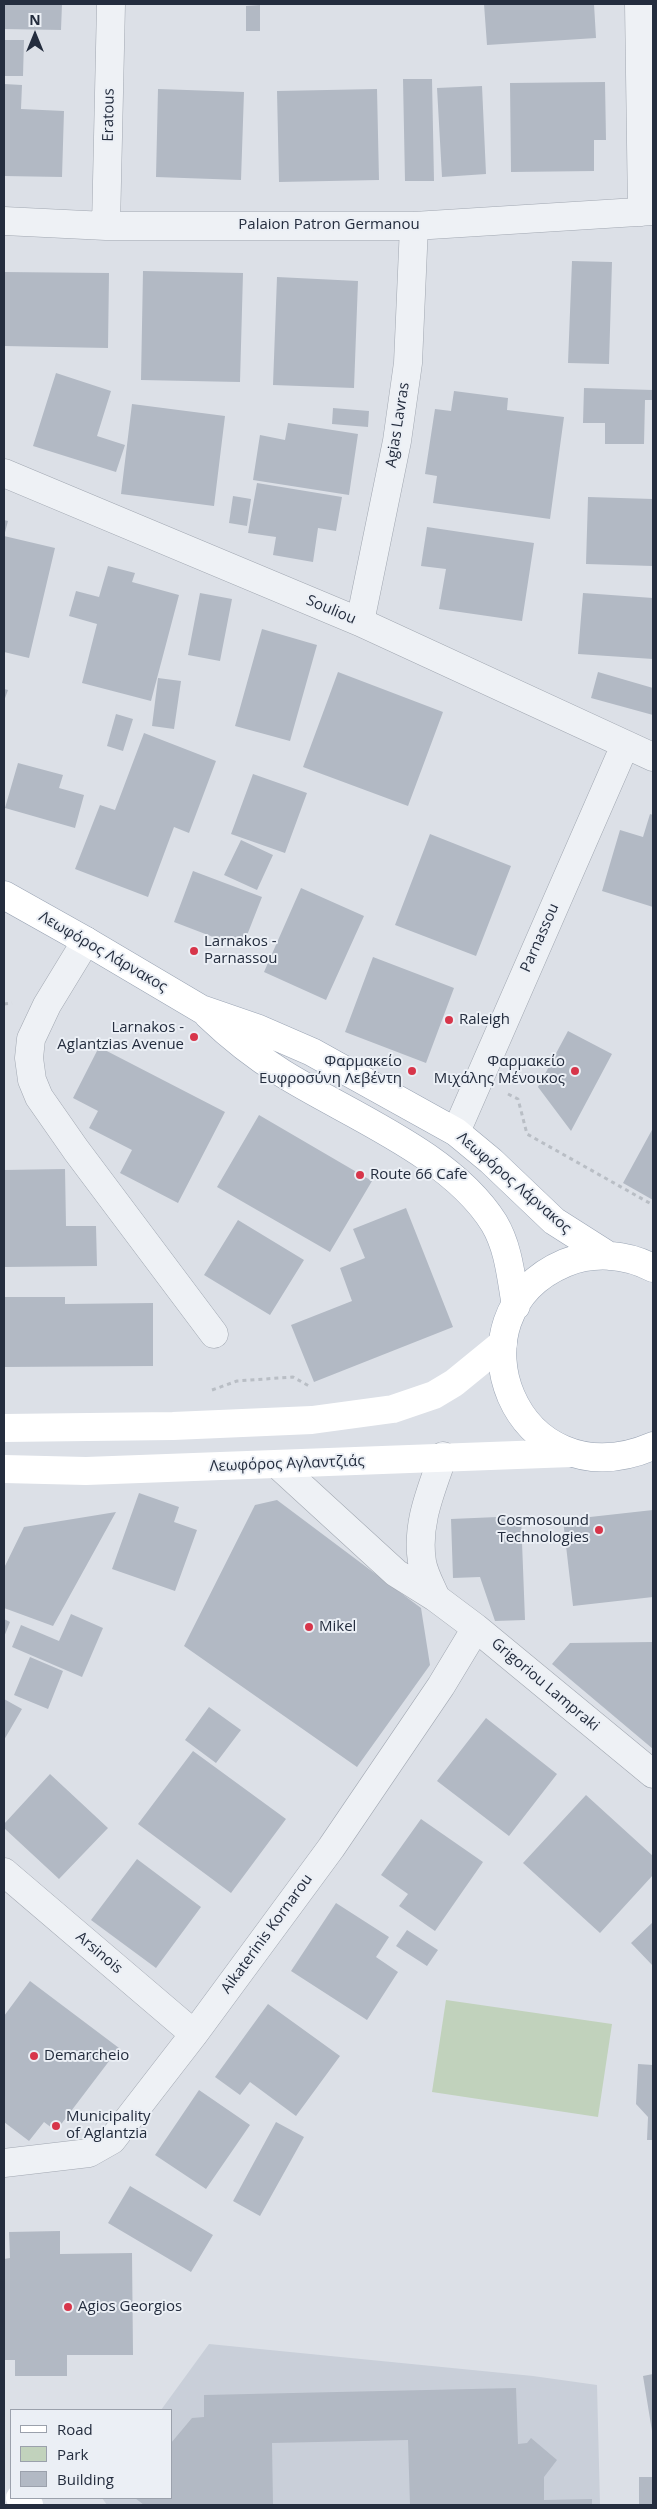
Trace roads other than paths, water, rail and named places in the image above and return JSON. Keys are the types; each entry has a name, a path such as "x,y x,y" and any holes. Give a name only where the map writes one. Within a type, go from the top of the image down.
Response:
{"main road":[{"name":"Λεωφόρος Λάρνακος","path":"4,895 201,1009 240,1045 254,1055 424,1155 450,1175 477,1202 494,1223 508,1259 516,1306"},
{"name":"Λεωφόρος Λάρνακος","path":"201,1009 259,1028 312,1052 456,1132 491,1160 554,1222 609,1256"},
{"name":"Λεωφόρος Λάρνακος","path":"653,1268 628,1258 609,1256 573,1260 556,1268 541,1278 516,1306 508,1324 503,1343 502,1362 505,1381 519,1413 541,1437 571,1453 611,1459 633,1455 653,1446"},
{"path":"4,1428 173,1426 312,1420 392,1409 434,1395 454,1383 503,1343"},
{"name":"Λεωφόρος Αγλαντζιάς","path":"4,1469 86,1471 278,1465 443,1456 571,1453"}],"street":[{"name":"Eratous","path":"106,226 112,4"},
{"path":"639,4 648,212"},
{"name":"Palaion Patron Germanou","path":"4,221 106,226 414,226 648,212"},
{"name":"Agias Lavras","path":"360,622 397,441 408,363 414,226"},
{"name":"Souliou","path":"4,473 360,622 653,757"},
{"name":"Parnassou","path":"456,1132 625,745"},
{"path":"86,941 47,1005 31,1039 29,1058 32,1080 39,1097 76,1150 214,1334"},
{"path":"436,1598 422,1563 420,1538 422,1518 443,1456"},
{"name":"Grigoriou Lampraki","path":"278,1465 396,1573 436,1598 476,1628 653,1774"},
{"name":"Aikaterinis Kornarou","path":"4,2163 89,2153 112,2140 194,2034 331,1848 441,1686 476,1628"},
{"name":"Arsinois","path":"4,1872 194,2034"}],"place":[{"name":"Larnakos - Parnassou","path":"194,951"},
{"name":"Raleigh","path":"449,1020"},
{"name":"Larnakos - Aglantzias Avenue","path":"194,1037"},
{"name":"Φαρμακείο Ευφροσύνη Λεβέντη","path":"412,1071"},
{"name":"Φαρμακείο Μιχάλης Μένοικος","path":"575,1071"},
{"name":"Route 66 Cafe","path":"360,1175"},
{"name":"Cosmosound Technologies","path":"599,1530"},
{"name":"Mikel","path":"309,1627"},
{"name":"Demarcheio","path":"34,2056"},
{"name":"Municipality of Aglantzia","path":"56,2126"},
{"name":"Agios Georgios","path":"68,2307"}]}
